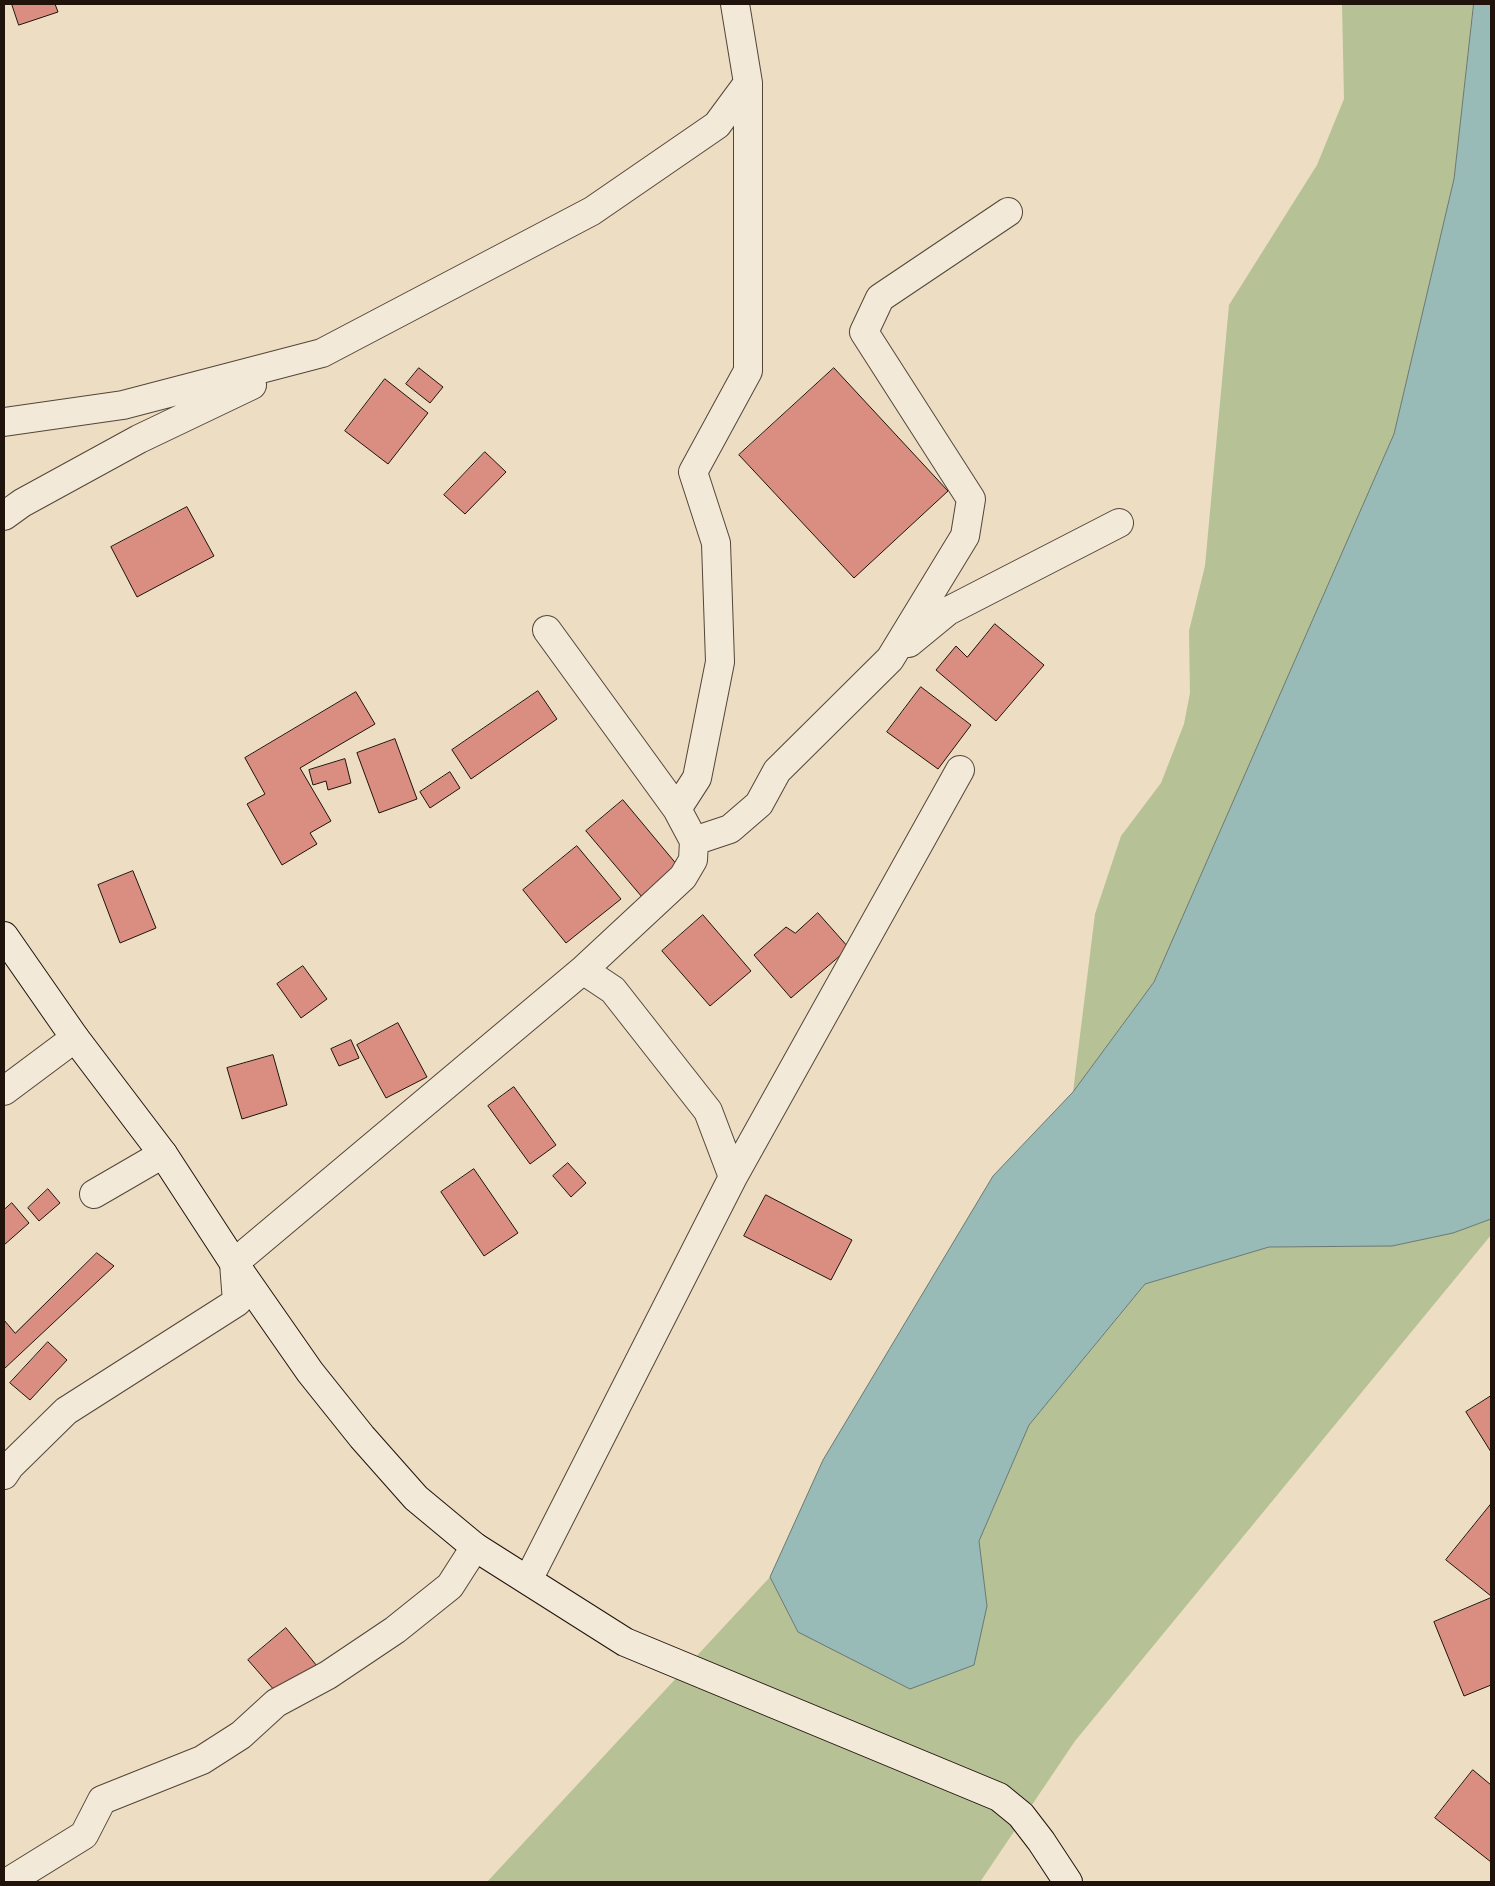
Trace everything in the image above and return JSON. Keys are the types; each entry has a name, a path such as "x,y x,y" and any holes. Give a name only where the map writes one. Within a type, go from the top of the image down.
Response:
{"street":[{"path":"677,809 697,778 720,662 716,543 693,472 748,371 748,83 735,4"},
{"path":"4,516 22,503 139,439 233,393 322,354 592,211 717,125 748,83"},
{"path":"890,659 965,536 971,499 864,332 880,298 1008,212"},
{"path":"4,422 123,405 322,354"},
{"path":"694,841 730,830 759,804 777,771 890,659 948,610 1119,523"},
{"path":"234,1263 582,970 683,877 693,860 694,841 677,809 547,630"},
{"path":"528,1580 733,1177 960,770"},
{"path":"4,936 74,1038 163,1154 234,1263 310,1372 362,1438 416,1498 475,1546 625,1642 999,1797 1021,1815 1042,1841 1068,1882"},
{"path":"582,970 613,990 708,1111 733,1177"},
{"path":"4,1091 74,1038"},
{"path":"94,1194 163,1154"},
{"path":"4,1475 10,1466 66,1411 237,1302 234,1263"},
{"path":"8,1882 84,1835 102,1800 202,1760 241,1735 276,1704 328,1675 394,1630 450,1586 475,1546"}],"green space":[{"path":"1342,4 1474,4 1454,179 1394,434 1154,982 1073,1092 1095,914 1121,836 1161,783 1184,724 1190,693 1189,631 1205,566 1229,305 1317,165 1344,99"},
{"path":"1491,1219 1491,1235 1075,1741 980,1882 487,1882 770,1577 798,1632 987,1606 979,1541 1029,1425 1145,1284 1269,1247 1392,1246 1453,1233"}],"water":[{"path":"1474,4 1491,4 1491,1219 1453,1233 1392,1246 1269,1247 1145,1284 1029,1425 979,1541 987,1606 974,1665 910,1689 798,1632 770,1577 823,1460 993,1176 1073,1092 1154,982 1394,434 1454,179"}],"building":[{"path":"12,4 55,4 58,12 19,25"},
{"path":"419,368 443,387 430,403 406,384"},
{"path":"834,368 948,491 854,578 739,455"},
{"path":"385,379 428,413 388,464 345,431"},
{"path":"485,452 506,472 465,514 444,495"},
{"path":"187,507 214,556 137,597 111,547"},
{"path":"995,624 1044,665 996,721 936,670 956,646 967,657"},
{"path":"921,687 971,725 938,769 887,732"},
{"path":"538,691 557,719 471,779 452,750"},
{"path":"356,692 375,724 300,768 331,821 310,833 317,844 282,865 247,804 265,794 245,758"},
{"path":"395,739 417,799 379,813 357,753"},
{"path":"345,759 351,783 328,790 326,781 313,785 309,770"},
{"path":"450,772 460,788 430,808 420,792"},
{"path":"623,800 678,866 642,897 586,831"},
{"path":"577,846 621,899 566,943 523,890"},
{"path":"133,871 156,928 120,943 98,885"},
{"path":"818,913 849,948 791,998 754,955 786,927 795,933"},
{"path":"703,915 751,971 710,1006 662,951"},
{"path":"303,966 327,999 301,1018 277,984"},
{"path":"398,1023 427,1077 386,1098 357,1045"},
{"path":"351,1040 359,1058 339,1066 331,1049"},
{"path":"273,1055 287,1105 242,1119 227,1068"},
{"path":"514,1087 556,1145 530,1164 488,1106"},
{"path":"568,1163 586,1183 571,1197 553,1176"},
{"path":"474,1169 518,1233 484,1256 441,1192"},
{"path":"48,1189 60,1203 39,1221 28,1208"},
{"path":"766,1195 852,1240 831,1280 744,1236"},
{"path":"12,1203 29,1223 4,1245 4,1210"},
{"path":"97,1253 114,1266 4,1369 4,1320 15,1333"},
{"path":"48,1342 67,1360 30,1400 10,1383"},
{"path":"1491,1396 1491,1452 1466,1412"},
{"path":"1491,1504 1491,1596 1446,1560"},
{"path":"1491,1598 1491,1685 1464,1696 1434,1622"},
{"path":"286,1628 317,1666 275,1691 248,1660"},
{"path":"1473,1770 1491,1785 1491,1862 1435,1818"}]}
